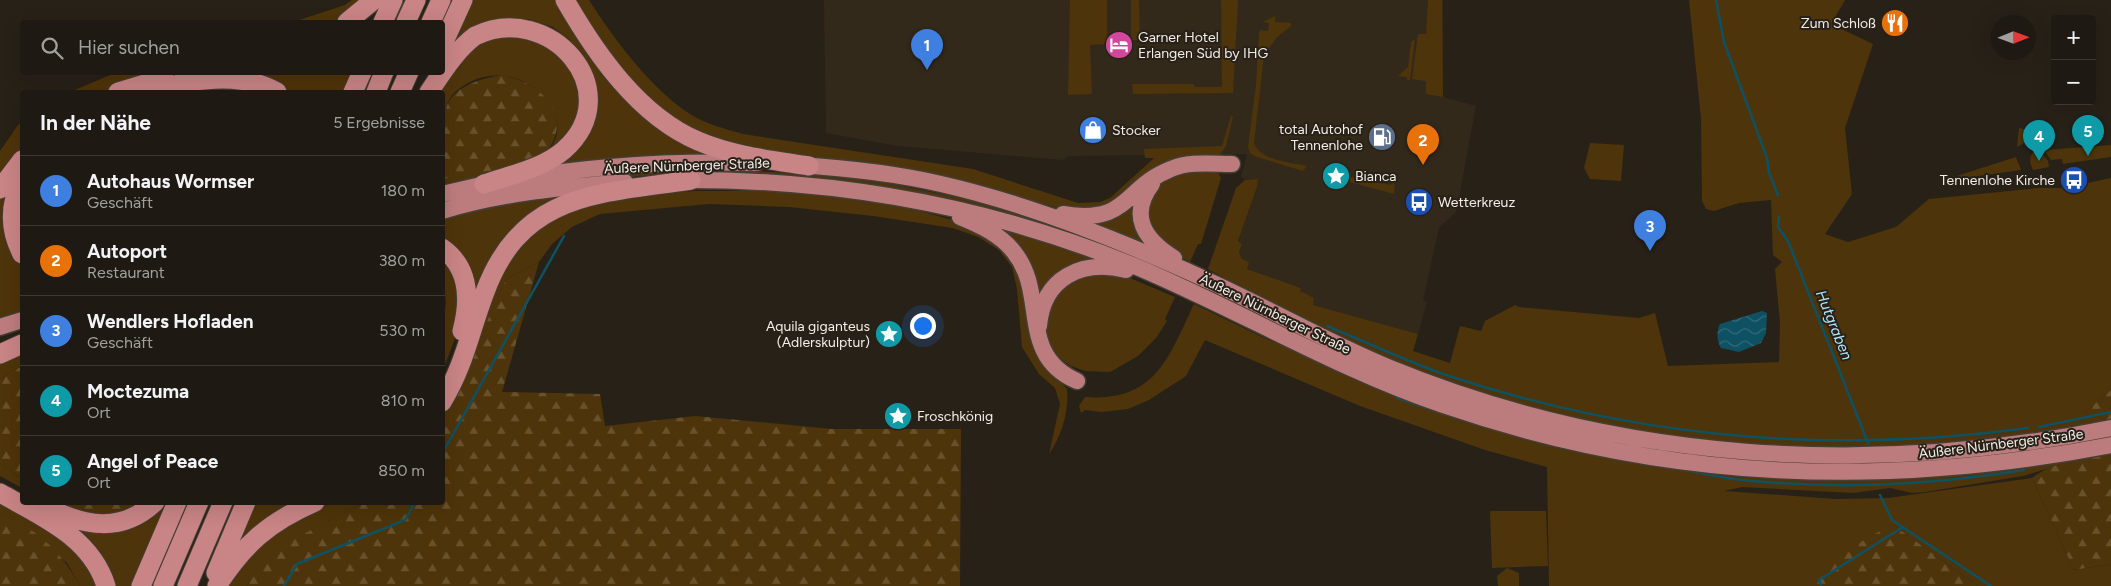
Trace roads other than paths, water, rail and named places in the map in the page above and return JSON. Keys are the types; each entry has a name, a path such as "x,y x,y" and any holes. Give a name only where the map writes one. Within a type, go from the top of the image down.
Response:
{"highway":[{"path":"349,20 374,0"},
{"path":"384,20 393,0"},
{"path":"407,20 416,0"},
{"path":"432,20 441,0"},
{"path":"445,39 463,0"},
{"path":"565,0 594,46 615,73 660,118 680,132 698,141 732,152 809,166"},
{"path":"445,69 475,36 499,24 524,22 548,28 565,40 576,54 585,72 588,90 587,109 577,134 565,149 548,161 484,184"},
{"path":"123,90 174,75"},
{"path":"354,90 361,75"},
{"path":"377,90 383,75"},
{"path":"401,90 408,75"},
{"path":"423,90 430,75"},
{"path":"431,90 441,75"},
{"path":"160,90 195,82 225,80 254,82 272,90"},
{"name":"Äußere Nürnberger Straße","path":"445,193 484,184 570,172 644,165 731,162 809,166 941,184 1016,206 1108,238 1210,281 1346,349 1427,383 1522,412 1599,431 1672,445 1777,455 1879,457 1966,451 2044,441 2111,428"},
{"path":"0,189 20,163"},
{"path":"1016,206 1080,216 1095,216 1119,207 1158,175 1179,166 1232,164"},
{"path":"1158,175 1142,202 1141,217 1146,232 1158,248 1210,281"},
{"path":"445,396 467,350 490,278 504,252 523,230 551,210 577,198 691,180"},
{"name":"Äußere Nürnberger Straße","path":"445,210 498,199 584,185 691,180 788,183 854,190 916,200 999,218 1043,232 1098,252 1171,283 1335,362 1414,394 1526,430 1648,457 1749,470 1864,473 1972,467 2111,445"},
{"path":"20,184 14,198 12,216 15,240 20,250"},
{"path":"916,200 986,229 1015,252 1028,280 1039,338 1049,361 1061,372 1077,381"},
{"path":"445,251 460,267 466,284 467,299 461,334 445,372"},
{"path":"1039,338 1040,315 1046,297 1060,280 1080,270 1112,267 1171,283"},
{"path":"0,327 20,321"},
{"path":"0,344 20,338"},
{"path":"0,354 20,345"},
{"path":"0,480 20,493"},
{"path":"0,493 20,504"},
{"path":"22,505 54,523 89,552 106,586"},
{"path":"45,505 82,522 107,525 132,519 151,505"},
{"path":"141,586 176,505"},
{"path":"163,586 197,505"},
{"path":"187,586 222,505"},
{"path":"211,586 245,505"},
{"path":"217,586 240,552 257,535 285,516 309,505"}],"water":[{"path":"1762,311 1767,313 1766,333 1761,343 1739,352 1721,348 1718,336 1720,324"}],"waterway":[{"name":"Hutgraben","path":"1716,0 1724,42 1767,158 1769,173 1778,195"},
{"name":"Hutgraben","path":"1779,217 1778,227 1788,241 1868,443"},
{"path":"445,449 564,236"},
{"path":"1327,326 1446,375 1517,396 1589,414 1661,427 1807,440 1880,440 1954,436 2028,428"},
{"path":"1397,398 1451,416"},
{"path":"2039,427 2111,412"},
{"path":"1675,468 1743,480 1813,485 1919,482 2024,470"},
{"name":"Hutgraben","path":"1880,495 1892,520 1991,586"},
{"path":"284,586 297,564 405,520 413,505"},
{"path":"1821,586 1819,580 1903,527"}],"place":[{"name":"Zum Schloß","path":"1895,23"},
{"name":"Garner Hotel Erlangen Süd by IHG","path":"1119,45"},
{"name":"Autohaus Wormser","path":"927,70"},
{"name":"Stocker","path":"1093,130"},
{"name":"total Autohof Tennenlohe","path":"1382,137"},
{"name":"Angel of Peace","path":"2088,156"},
{"name":"Moctezuma","path":"2039,161"},
{"name":"Autoport","path":"1423,165"},
{"name":"Bianca","path":"1336,176"},
{"name":"Tennenlohe Kirche","path":"2074,180"},
{"name":"Wetterkreuz","path":"1419,202"},
{"name":"Wendlers Hofladen","path":"1650,251"},
{"name":"Aquila giganteus (Adlerskulptur)","path":"889,334"},
{"name":"Froschkönig","path":"898,416"}]}
